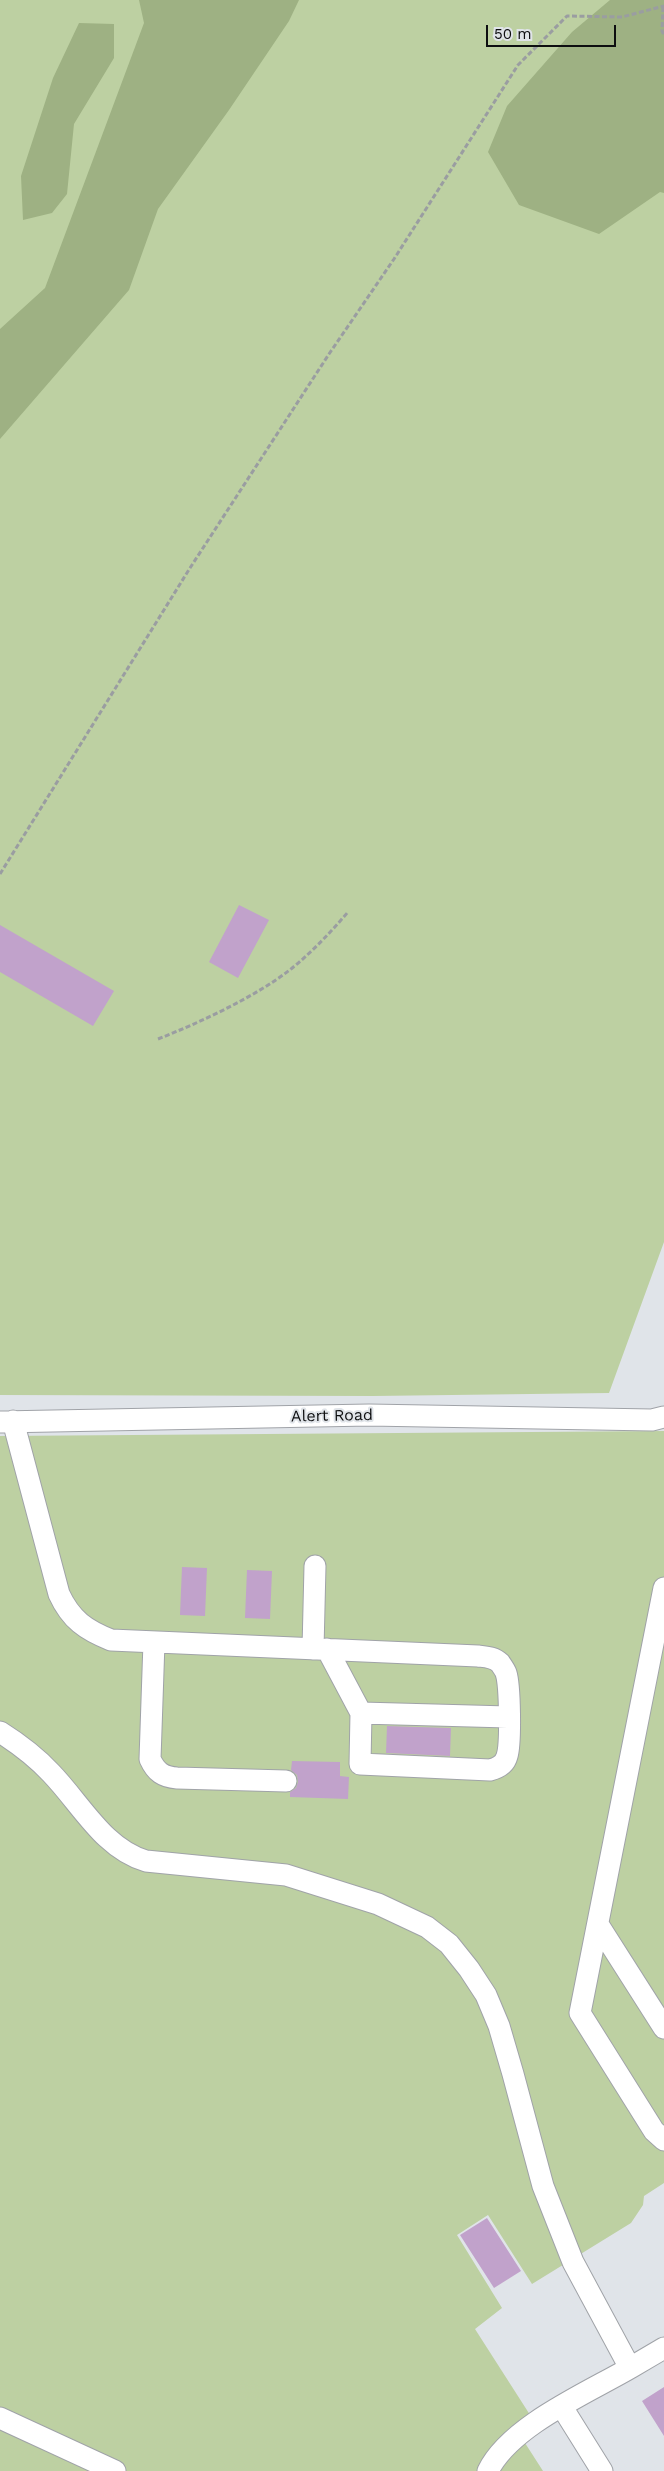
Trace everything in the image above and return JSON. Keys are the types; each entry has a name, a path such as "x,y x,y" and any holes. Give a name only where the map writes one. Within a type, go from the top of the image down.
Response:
{"street":[{"name":"Alert Road","path":"7,1421 369,1415 652,1420 664,1416"},
{"path":"7,1421 59,1594 64,1605 89,1631 111,1640 320,1649 492,1658 501,1664 506,1672 508,1754 501,1766 490,1770 360,1764 361,1713 320,1649 315,1566"},
{"path":"664,1588 599,1926 580,2013 654,2131 664,2140"},
{"path":"154,1642 150,1760 158,1773 166,1777 177,1778 286,1781"},
{"path":"361,1713 508,1717"},
{"path":"0,1732 21,1746 51,1773 103,1834 132,1857 146,1862 286,1875 378,1904 428,1928 449,1944 470,1969 486,1995 499,2026 514,2074 544,2186 573,2262 630,2368"},
{"path":"599,1926 664,2028"},
{"path":"488,2471 494,2458 504,2446 524,2430 664,2348"},
{"path":"562,2407 602,2471"},
{"path":"0,2418 115,2471"}],"path":[{"path":"0,874 196,560 329,354 394,259 518,66 567,16 622,17 664,7 662,31 664,35"},
{"path":"158,1038 222,1010 290,970 321,943 348,912"}],"green space":[{"path":"0,0 664,0 664,1242 609,1393 373,1396 0,1395"},
{"path":"139,0 299,0 289,21 229,110 158,209 129,290 0,439 0,329 45,288 144,23"},
{"path":"610,0 664,0 664,193 660,192 599,234 519,205 488,152 507,106 572,32"},
{"path":"79,23 114,24 114,58 74,124 67,194 52,213 23,220 21,176 53,78"},
{"path":"664,1431 664,2183 644,2196 643,2205 631,2223 532,2284 488,2215 457,2235 502,2308 475,2329 532,2418 516,2429 543,2471 0,2471 0,1436"}],"building":[{"path":"239,905 269,920 238,978 209,962"},
{"path":"0,925 114,991 93,1026 0,972"},
{"path":"182,1567 207,1568 205,1616 180,1615"},
{"path":"247,1570 272,1571 270,1619 245,1618"},
{"path":"387,1726 451,1728 450,1756 386,1753"},
{"path":"292,1761 340,1762 340,1776 349,1777 348,1799 290,1797 290,1792 296,1788 298,1782 297,1775 291,1770"},
{"path":"487,2218 521,2271 494,2288 460,2235"},
{"path":"664,2387 664,2436 642,2401"}]}
